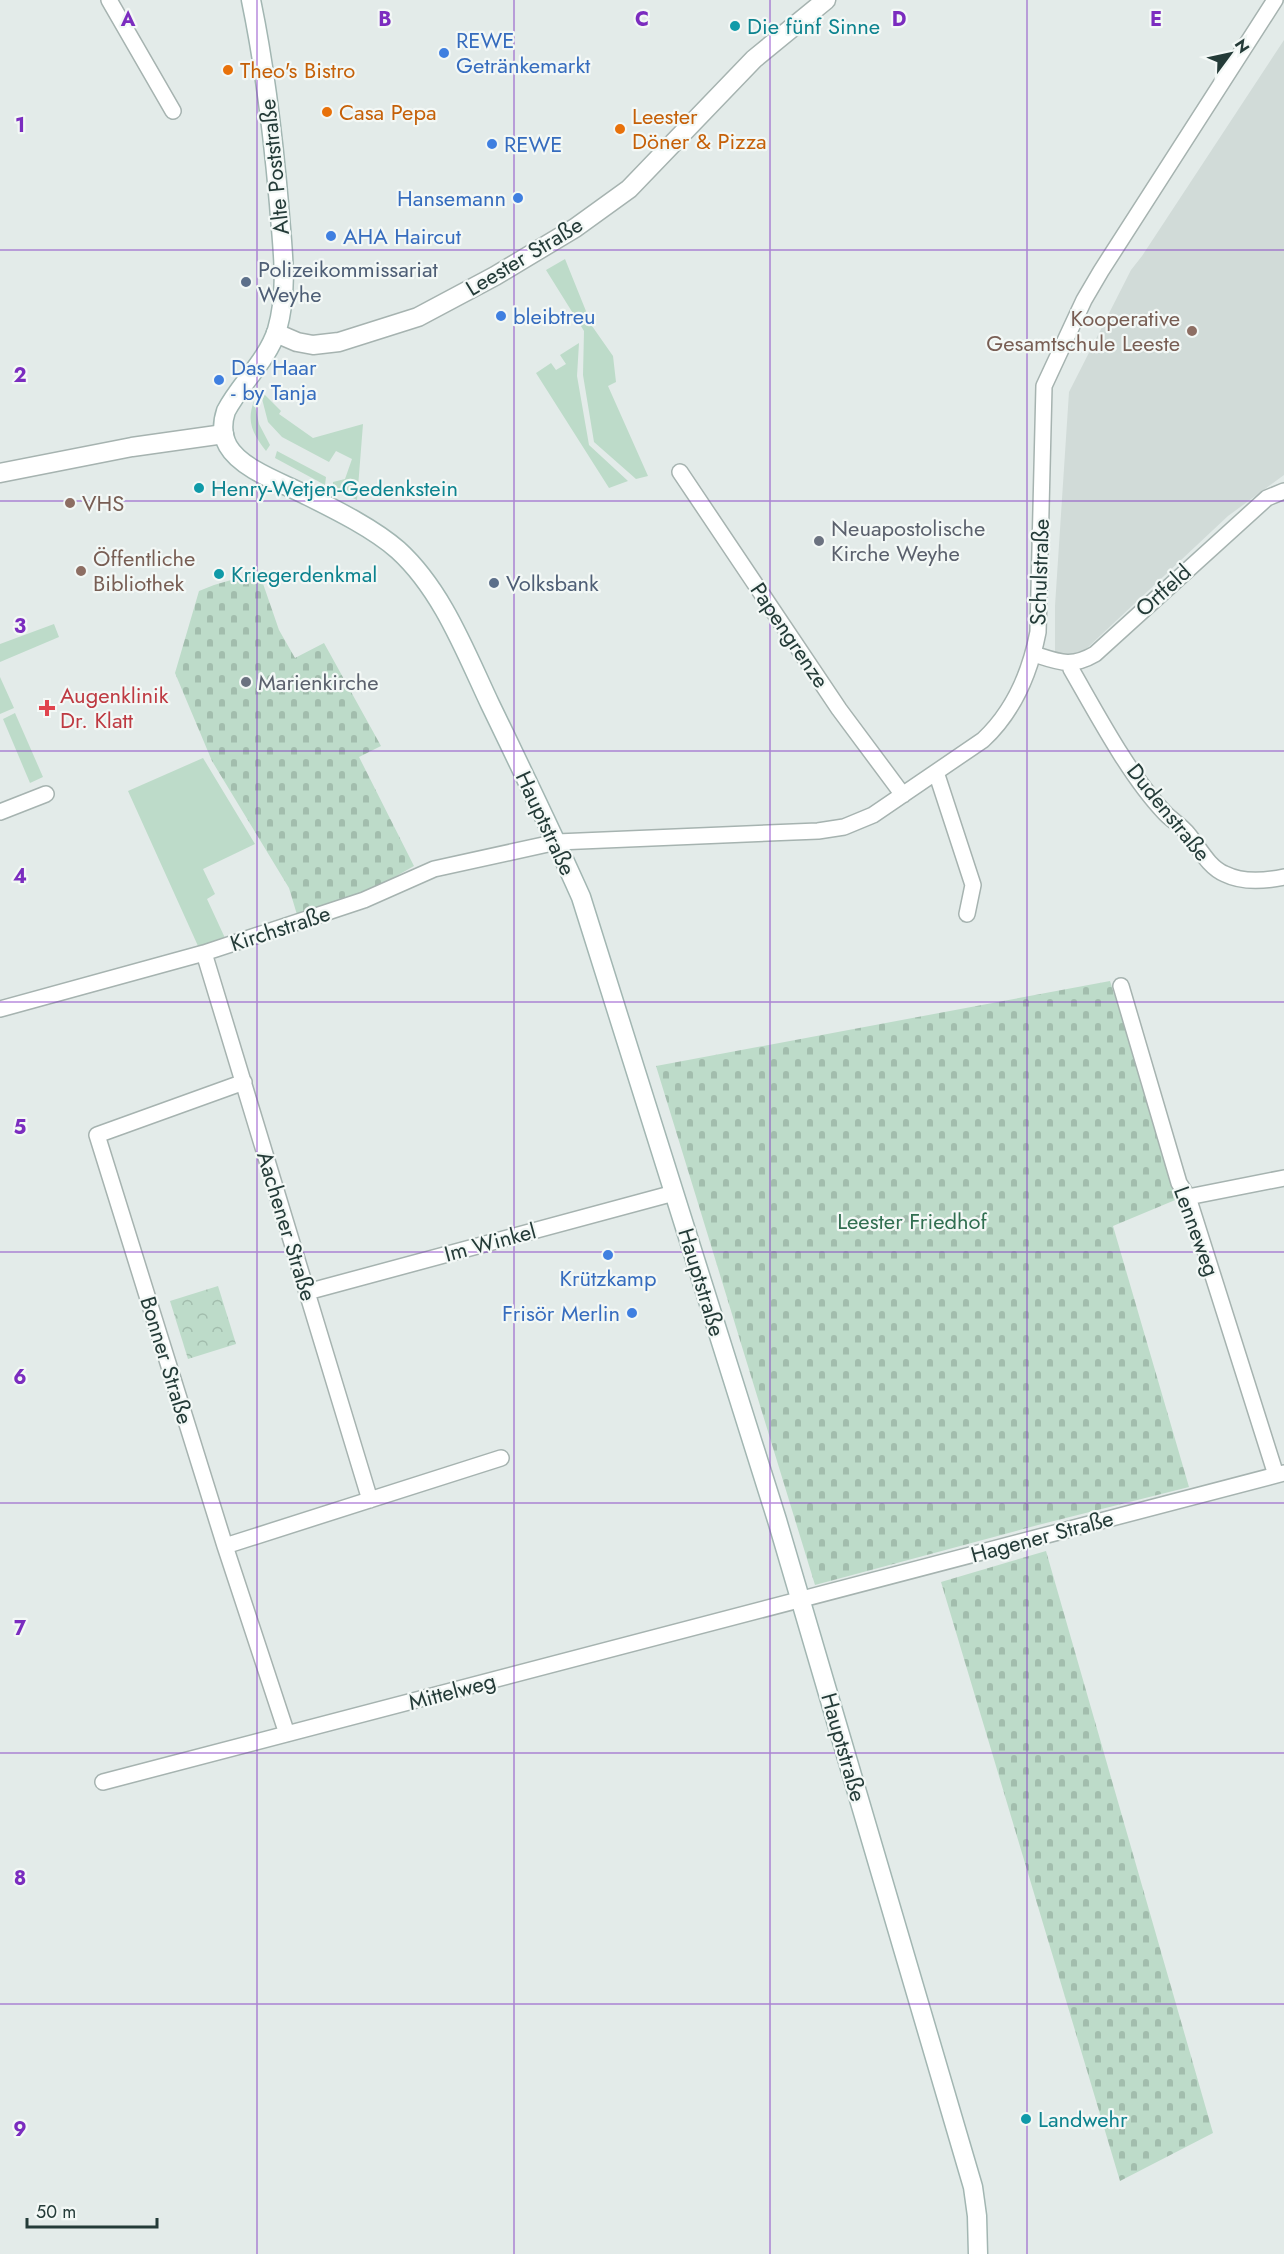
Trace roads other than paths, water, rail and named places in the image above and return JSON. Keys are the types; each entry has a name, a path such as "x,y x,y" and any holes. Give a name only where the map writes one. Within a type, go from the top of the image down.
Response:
{"main road":[{"name":"Alte Poststraße","path":"251,0 262,54 274,147 285,277 282,309 276,333"},
{"name":"Leester Straße","path":"276,333 297,342 313,345 339,342 418,317 495,276 575,228 629,189 754,58 826,0"},
{"path":"0,473 132,447 224,434 223,422 226,411 262,359 276,333"},
{"name":"Hauptstraße","path":"224,434 229,447 257,472 318,501 392,544 410,561 430,587 453,627 557,842 580,897 801,1600 973,2187 977,2216 978,2254"}],"street":[{"path":"109,0 173,111"},
{"name":"Schulstraße","path":"557,842 827,830 844,827 873,815 996,728 1013,704 1034,654 1038,633 1044,386 1084,300 1101,271 1275,0"},
{"name":"Papengrenze","path":"680,472 839,709 903,795"},
{"name":"Ortfeld","path":"1070,663 1083,661 1095,654 1267,498 1284,491"},
{"path":"1034,654 1070,663"},
{"name":"Dudenstraße","path":"1070,663 1081,688 1136,776 1165,814 1186,831 1210,864 1224,874 1239,879 1271,880 1284,877"},
{"path":"936,772 973,885 967,914"},
{"path":"0,812 46,794"},
{"name":"Kirchstraße","path":"0,1009 204,953 364,900 434,868 557,842"},
{"name":"Aachener Straße","path":"204,953 370,1500"},
{"name":"Lenneweg","path":"1122,986 1179,1183 1188,1197 1280,1474"},
{"name":"Bonner Straße","path":"244,1082 97,1135 225,1546 287,1734"},
{"path":"1188,1197 1284,1178"},
{"name":"Im Winkel","path":"307,1292 674,1193"},
{"path":"225,1546 501,1458"},
{"name":"Hagener Straße","path":"801,1600 1280,1474"},
{"name":"Mittelweg","path":"103,1782 801,1600"}],"place":[{"name":"Die fünf Sinne","path":"735,26"},
{"name":"REWE Getränkemarkt","path":"444,53"},
{"name":"Theo's Bistro","path":"228,70"},
{"name":"Casa Pepa","path":"327,112"},
{"name":"Leester Döner & Pizza","path":"620,129"},
{"name":"REWE","path":"492,144"},
{"name":"Hansemann","path":"518,198"},
{"name":"AHA Haircut","path":"331,236"},
{"name":"Polizeikommissariat Weyhe","path":"246,282"},
{"name":"bleibtreu","path":"501,316"},
{"name":"Kooperative Gesamtschule Leeste","path":"1192,331"},
{"name":"Das Haar - by Tanja","path":"219,380"},
{"name":"Henry-Wetjen-Gedenkstein","path":"199,488"},
{"name":"VHS","path":"70,503"},
{"name":"Neuapostolische Kirche Weyhe","path":"819,541"},
{"name":"Öffentliche Bibliothek","path":"81,571"},
{"name":"Kriegerdenkmal","path":"219,574"},
{"name":"Volksbank","path":"494,583"},
{"name":"Marienkirche","path":"246,682"},
{"name":"Augenklinik Dr. Klatt","path":"47,708"},
{"name":"Krützkamp","path":"608,1255"},
{"name":"Frisör Merlin","path":"632,1313"},
{"name":"Landwehr","path":"1026,2119"}],"park label":[{"name":"Leester Friedhof","path":"912,1221"}]}
